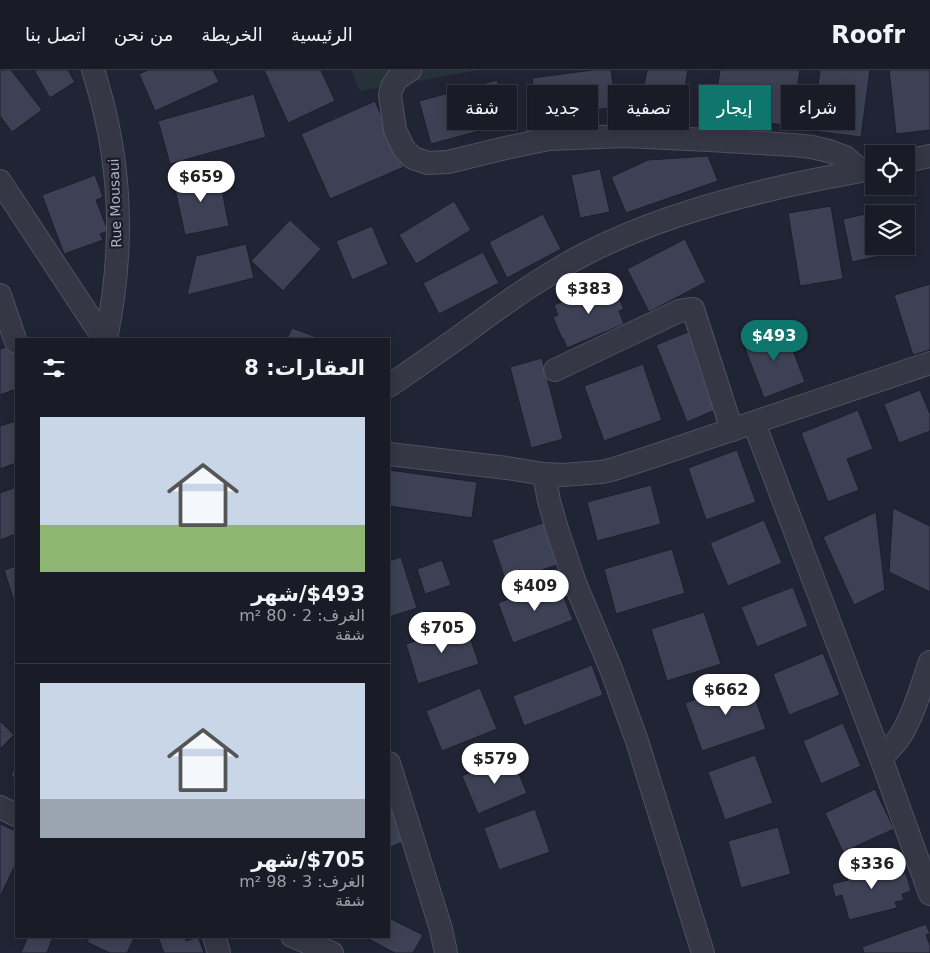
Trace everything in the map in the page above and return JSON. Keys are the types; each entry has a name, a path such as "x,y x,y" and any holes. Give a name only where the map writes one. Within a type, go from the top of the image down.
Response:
{"street":[{"name":"Rue Mousaui","path":"93,70 103,100 112,145 117,188 118,232 116,270 111,316 105,338"},
{"path":"410,70 397,79 390,95 395,130 404,149 413,158 428,163 448,162 549,139 625,136 812,147 829,150 865,168"},
{"path":"915,159 930,156"},
{"path":"390,385 509,300 587,253 610,242 650,225 730,200 783,186 865,171"},
{"path":"0,180 104,338"},
{"path":"0,295 15,339"},
{"path":"554,370 679,311 694,309 732,430"},
{"path":"390,454 544,474 588,474 614,469 930,363"},
{"path":"754,423 881,758 930,894"},
{"path":"544,474 548,501 557,529 575,583 614,677 637,741 703,953"},
{"path":"881,758 891,748 906,725 930,662"},
{"path":"390,766 446,953"},
{"path":"0,808 15,814"},
{"path":"215,938 219,953"},
{"path":"297,938 332,953"}],"shaded area":[{"path":"351,70 480,70 360,91"}],"building":[{"path":"0,70 11,70 42,110 12,132 0,116"},
{"path":"34,70 68,70 75,82 50,98"},
{"path":"148,70 213,70 219,82 155,111 139,74"},
{"path":"264,70 321,70 335,101 288,123"},
{"path":"593,70 611,70 613,85 608,85 608,108 598,110 598,85 533,85 532,78"},
{"path":"647,70 688,70 685,85 644,85"},
{"path":"720,70 800,70 798,85 781,85 781,125 771,123 771,85 718,85"},
{"path":"820,70 870,70 861,137 812,131 855,130 855,85 818,85"},
{"path":"889,70 930,70 930,130 896,134"},
{"path":"497,80 498,85 478,85"},
{"path":"447,93 447,130 483,130 431,144 419,101"},
{"path":"254,94 266,137 170,164 158,121"},
{"path":"375,101 404,167 330,199 301,134"},
{"path":"708,156 718,181 626,213 611,177 648,160"},
{"path":"600,169 610,212 580,218 571,175"},
{"path":"218,170 229,226 185,235 173,180"},
{"path":"95,175 103,197 96,200 108,231 100,234 103,240 64,254 42,195"},
{"path":"454,201 471,230 416,264 399,235"},
{"path":"831,206 843,279 800,286 788,213"},
{"path":"543,214 561,249 507,278 489,242"},
{"path":"865,214 865,255 884,255 852,262 843,219"},
{"path":"290,220 321,249 283,291 251,261"},
{"path":"372,226 388,264 352,280 336,241"},
{"path":"685,239 706,282 649,312 627,269"},
{"path":"246,244 254,278 187,295 196,256"},
{"path":"483,252 499,283 439,314 423,283"},
{"path":"608,283 611,290 615,289 624,309 619,311 624,324 567,348 553,317 558,315 554,305"},
{"path":"930,284 930,350 913,355 894,295"},
{"path":"784,327 805,382 764,398 743,343"},
{"path":"292,328 319,338 287,338"},
{"path":"688,332 720,408 687,422 656,345"},
{"path":"15,344 15,389 0,395 0,349"},
{"path":"542,358 563,439 531,448 510,367"},
{"path":"643,364 662,420 604,441 584,386"},
{"path":"920,390 930,414 930,431 899,443 884,404"},
{"path":"858,410 873,449 847,459 859,490 828,502 801,433"},
{"path":"15,421 15,463 0,469 0,426"},
{"path":"737,450 756,502 706,520 688,468"},
{"path":"390,470 477,482 472,518 390,506"},
{"path":"651,485 661,524 597,541 587,502"},
{"path":"15,487 15,534 0,540 0,493"},
{"path":"893,508 930,526 930,592 889,572"},
{"path":"876,512 885,590 854,605 823,537"},
{"path":"764,520 782,563 728,586 710,543"},
{"path":"549,521 563,563 506,582 492,540"},
{"path":"672,549 685,593 616,614 604,569"},
{"path":"401,557 417,608 390,617 390,561"},
{"path":"442,560 451,585 425,594 417,569"},
{"path":"15,566 15,601 14,601 4,570"},
{"path":"557,580 573,620 513,643 498,603"},
{"path":"793,587 808,626 757,647 741,607"},
{"path":"704,612 721,664 667,681 651,629"},
{"path":"466,625 479,664 418,684 406,644"},
{"path":"823,653 840,695 789,715 773,674"},
{"path":"592,665 603,695 524,726 513,696"},
{"path":"749,681 766,729 702,751 685,703"},
{"path":"480,688 497,729 442,751 426,711"},
{"path":"0,721 14,735 0,749"},
{"path":"843,723 861,766 821,784 803,741"},
{"path":"511,755 527,793 478,814 462,776"},
{"path":"755,755 773,803 725,820 708,772"},
{"path":"15,766 15,778 11,776"},
{"path":"875,789 894,829 843,852 825,813"},
{"path":"390,796 407,840 390,848"},
{"path":"535,809 550,852 499,870 484,828"},
{"path":"0,824 15,831 15,865 0,897"},
{"path":"778,827 791,874 741,888 728,841"},
{"path":"889,862 890,867 897,866 899,875 906,873 911,891 902,894 904,900 895,902 897,908 849,920 842,895 835,897 832,884 848,880 848,876 860,873 859,868"},
{"path":"390,918 423,935 413,953 395,953 367,938 390,938"},
{"path":"926,924 930,934 926,935 930,945 930,953 864,953 862,947"},
{"path":"27,938 52,938 47,953 21,953"},
{"path":"89,938 134,938 127,953 110,953 87,942"},
{"path":"158,938 185,938 186,941 198,938 204,953 164,953"}]}
